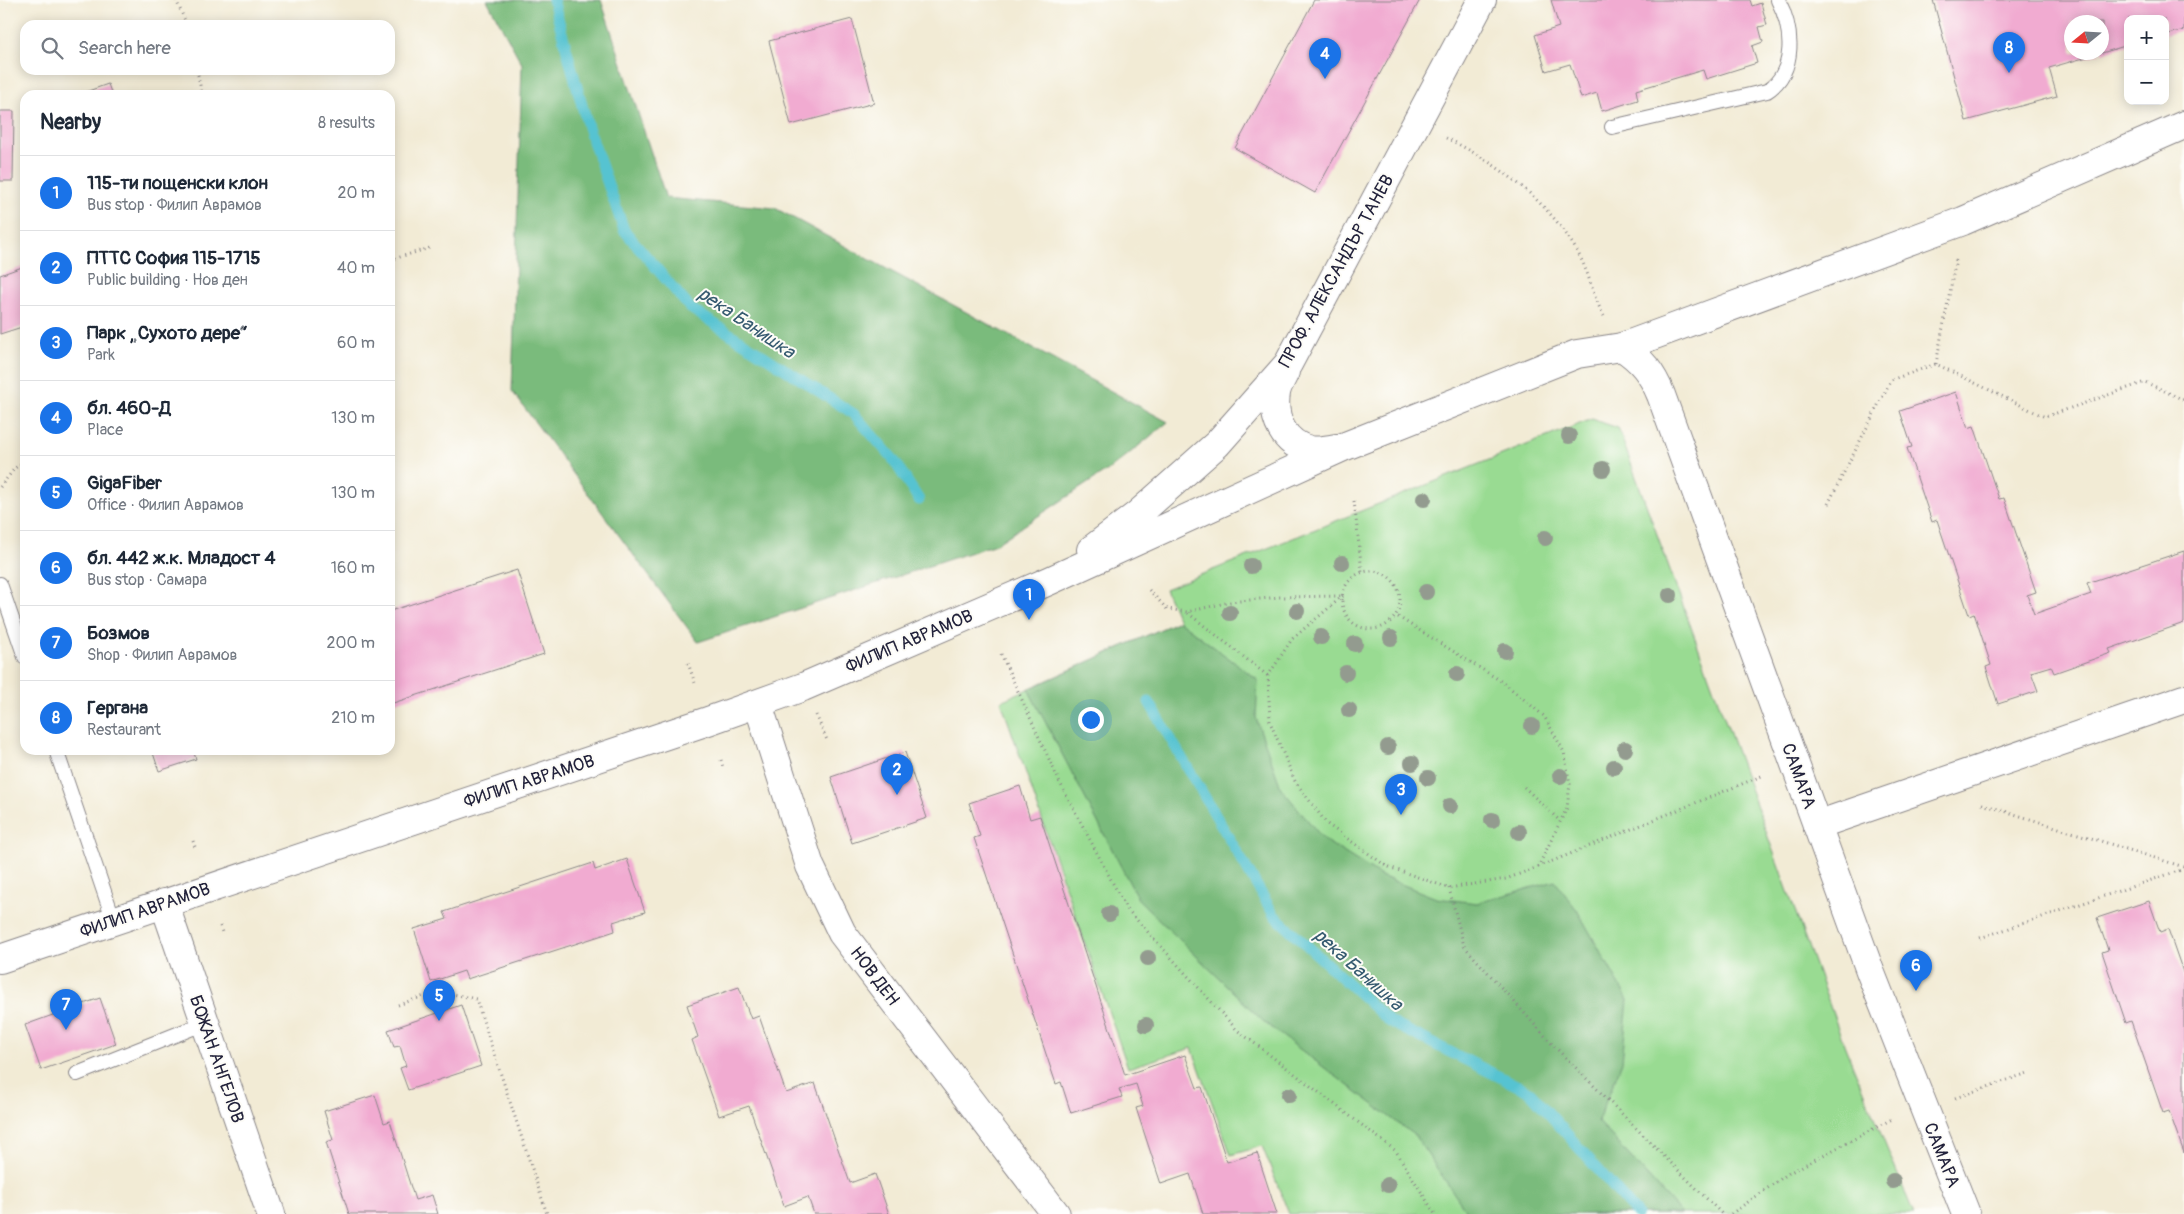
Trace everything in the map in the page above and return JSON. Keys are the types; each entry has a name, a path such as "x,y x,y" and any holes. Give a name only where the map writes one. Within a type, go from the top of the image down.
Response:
{"street":[{"name":"ПРОФ. АЛЕКСАНДЪР ТАНЕВ","path":"1049,581 1137,515 1216,444 1288,364 1482,0"},
{"path":"1049,581 1343,447 1577,354 1622,347 1963,221 2184,125"},
{"name":"САМАРА","path":"1622,347 1637,356 1652,373 1661,395 1817,825 1923,1109 1966,1214"},
{"path":"1288,364 1276,393 1276,412 1280,429 1293,443 1311,451 1343,447"},
{"name":"ФИЛИП АВРАМОВ","path":"0,959 758,704 1049,581"},
{"path":"1817,825 2184,699"},
{"name":"НОВ ДЕН","path":"758,704 810,866 842,933 1056,1214"},
{"name":"БОЖАН АНГЕЛОВ","path":"164,903 271,1214"}],"lane":[{"path":"1612,127 1767,91 1777,84 1785,73 1789,45 1786,19 1778,0"},
{"path":"0,584 20,642"},
{"path":"58,755 114,921"},
{"path":"77,1074 205,1023"}],"path":[{"path":"176,0 185,20"},
{"path":"198,75 201,90"},
{"path":"1415,123 1482,158 1541,205 1564,232 1583,263 1596,302 1622,347"},
{"path":"1936,364 1963,221"},
{"path":"395,259 434,247"},
{"path":"1828,504 1891,380 1936,364 2045,417 2145,382 2184,400"},
{"path":"0,488 15,468 20,464"},
{"path":"1354,501 1362,572"},
{"path":"1372,570 1390,578 1399,595 1399,606 1395,615 1381,627 1362,627 1353,622 1342,606 1342,596 1348,582 1362,572 1372,570"},
{"path":"1149,590 1167,609 1187,612 1230,602 1279,596 1342,596"},
{"path":"1342,596 1292,639 1268,676 1270,722 1295,781 1327,824 1386,866 1449,888 1506,879 1794,762"},
{"path":"1187,612 1268,676"},
{"path":"1395,615 1504,683 1544,716 1564,752 1570,784 1567,808 1538,867"},
{"path":"1001,654 1059,781 1126,908 1237,1030 1396,1151 1435,1214"},
{"path":"688,663 696,686"},
{"path":"815,714 826,740"},
{"path":"721,760 723,767"},
{"path":"1524,787 1560,821"},
{"path":"1975,802 2184,868"},
{"path":"193,841 196,850"},
{"path":"1980,938 2184,868"},
{"path":"1449,888 1464,946 1553,1045 1722,1214"},
{"path":"220,926 223,934"},
{"path":"398,1005 439,991 476,999 547,1214"},
{"path":"1731,1214 1789,1173 1893,1119 2028,1073"}],"green space":[{"path":"487,0 601,0 666,198 775,208 1168,422 1114,466 996,544 698,642 512,391 522,64"},
{"path":"1592,419 1618,428 1845,1047 1914,1214 1289,1214 1262,1146 1231,1155 1192,1048 1128,1068 1001,701 1179,621 1165,589"},
{"path":"1179,621 1258,680 1256,718 1281,788 1324,840 1381,876 1436,898 1477,903 1555,881 1577,910 1628,1000 1622,1062 1598,1121 1682,1214 1468,1214 1415,1136 1265,1023 1138,899 1028,689"}],"building":[{"path":"1314,0 1420,0 1315,193 1235,148"},
{"path":"1551,0 1750,0 1752,6 1761,3 1767,25 1759,27 1763,42 1752,46 1757,63 1706,79 1703,70 1636,90 1638,100 1602,111 1597,93 1581,98 1570,64 1546,71 1535,35 1559,27"},
{"path":"1933,0 2184,0 2184,30 2169,34 2169,15 2124,15 2124,46 2109,51 2109,15 2064,15 2064,60 2077,60 2049,68 2057,96 1966,121"},
{"path":"852,19 874,103 791,125 769,41"},
{"path":"108,84 110,90 91,90"},
{"path":"0,111 14,111 13,181 0,181"},
{"path":"20,268 20,328 0,334 0,275"},
{"path":"1956,392 1968,428 1974,426 1999,499 2004,498 2036,592 2027,595 2034,614 2091,594 2087,583 2184,551 2184,623 2109,649 2111,653 2054,673 2051,666 2031,672 2038,691 1998,704 1986,667 1991,665 1974,613 1969,615 1937,520 1932,522 1907,448 1912,447 1900,411"},
{"path":"517,570 544,654 395,702 395,609"},
{"path":"905,752 927,818 852,843 831,777"},
{"path":"154,755 195,755 196,759 159,771"},
{"path":"1020,786 1030,819 1040,816 1125,1075 1185,1055 1197,1088 1202,1087 1227,1162 1257,1153 1277,1214 1203,1214 1190,1174 1161,1184 1136,1108 1143,1106 1136,1084 1119,1089 1122,1097 1071,1113 1061,1082 1056,1084 974,838 980,836 969,803"},
{"path":"627,859 645,912 613,922 615,931 467,979 464,971 431,982 414,929 447,919 444,912 593,863 595,870"},
{"path":"2149,901 2160,932 2168,929 2184,975 2184,1153 2169,1111 2163,1113 2131,1021 2126,1023 2102,952 2108,950 2097,918"},
{"path":"739,987 751,1019 759,1016 786,1093 815,1083 850,1183 875,1174 889,1214 814,1214 808,1197 784,1206 749,1106 719,1116 692,1040 698,1037 687,1005"},
{"path":"100,998 116,1044 41,1070 25,1025"},
{"path":"461,1005 481,1066 408,1090 400,1068 406,1066 400,1046 394,1047 388,1030"},
{"path":"375,1095 384,1123 390,1121 415,1200 432,1195 438,1214 349,1214 326,1142 333,1140 324,1111"}],"waterway":[{"name":"река Банишка","path":"553,0 588,127 624,230 690,308 854,414 893,459 919,500"},
{"name":"река Банишка","path":"1149,702 1274,915 1390,1022 1530,1092 1637,1214"}],"place":[{"name":"Гергана","path":"2009,73"},
{"name":"бл. 460-Д","path":"1325,79"},
{"name":"115-ти пощенски клон","path":"1029,620"},
{"name":"ПТТС София 115-1715","path":"897,795"},
{"name":"Парк „Сухото дере“","path":"1401,815"},
{"name":"бл. 442 ж.к. Младост 4","path":"1916,991"},
{"name":"GigaFiber","path":"439,1021"},
{"name":"Бозмов","path":"66,1030"}]}
